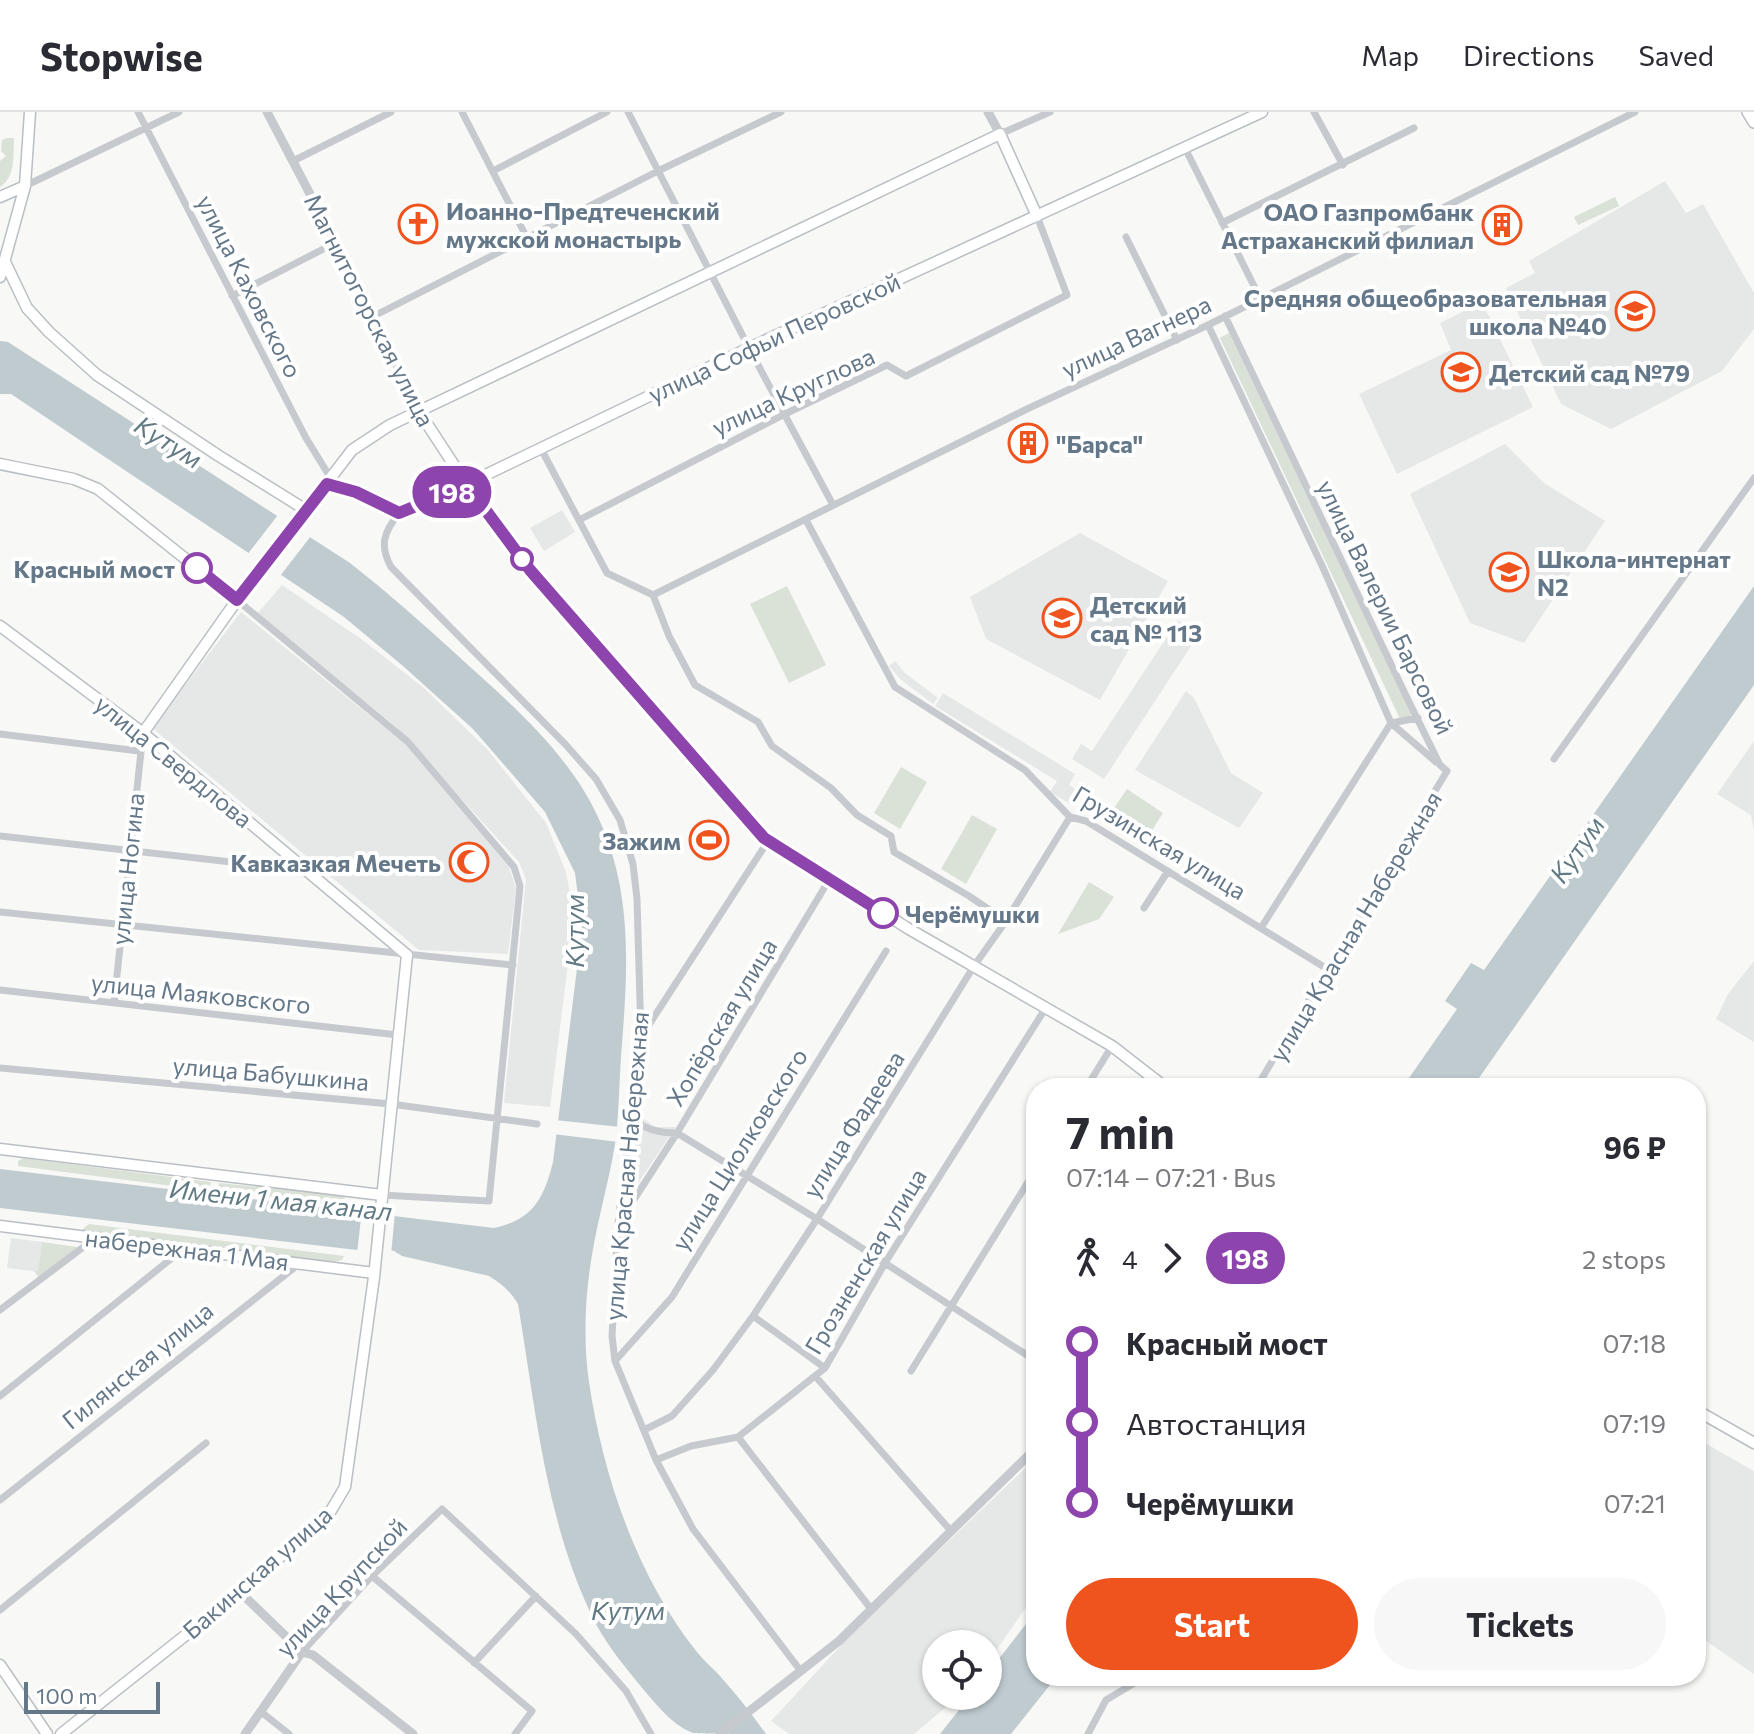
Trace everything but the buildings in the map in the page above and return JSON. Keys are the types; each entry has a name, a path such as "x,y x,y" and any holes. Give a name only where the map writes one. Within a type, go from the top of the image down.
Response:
{"main road":[{"path":"0,277 25,186 30,112"},
{"name":"улица Софьи Перовской","path":"399,513 467,485 749,348 1255,114 1271,112"},
{"path":"1748,112 1754,122"},
{"path":"5,262 27,308 97,375 303,515 355,447 418,410 1000,134 1037,216"},
{"path":"0,197 25,186"},
{"name":"Магнитогорская улица","path":"418,410 467,485 530,570 768,841 1045,1009 1112,1046 1153,1078"},
{"path":"0,464 74,479 98,489 237,600"},
{"path":"328,481 399,513"},
{"name":"улица Ногина","path":"143,733 237,600 303,515"},
{"name":"улица Свердлова","path":"0,626 143,733 407,955"},
{"path":"0,1149 381,1200 407,955"},
{"name":"Бакинская улица","path":"61,1734 240,1592 329,1514 345,1487 381,1200"},
{"name":"набережная 1 Мая","path":"0,1226 300,1263 374,1267"},
{"path":"1706,1416 1754,1443"},
{"path":"0,1665 47,1734"}],"street":[{"name":"улица Каховского","path":"138,112 328,481"},
{"path":"25,186 179,112"},
{"name":"Магнитогорская улица","path":"267,112 374,316 418,410"},
{"path":"293,161 391,112"},
{"path":"462,112 527,238"},
{"path":"493,171 607,112"},
{"path":"628,112 833,505"},
{"path":"374,316 781,112"},
{"path":"988,112 1000,134 1050,112"},
{"path":"1314,112 1343,165"},
{"name":"улица Вагнера","path":"653,595 1027,409 1208,325 1635,112"},
{"path":"1222,223 1414,128"},
{"path":"1185,148 1260,298"},
{"name":"улица Круглова","path":"579,520 887,365 906,376 1067,295 1037,216"},
{"path":"1126,237 1177,340"},
{"path":"232,296 335,243"},
{"name":"улица Валерии Барсовой","path":"1225,316 1440,765"},
{"name":"улица Валерии Барсовой","path":"1208,325 1391,723 1440,765"},
{"path":"540,447 607,573 653,595 669,636 695,685 758,722 772,746 831,788 857,815 891,836 894,852 1006,921"},
{"path":"1554,759 1754,478"},
{"path":"1295,510 1314,501"},
{"name":"улица Красная Набережная","path":"399,513 385,537 384,554 391,567 566,745 596,779 620,820 633,864 637,899 641,1037 618,1223 612,1336 615,1361 656,1460 693,1529 800,1670"},
{"name":"Грузинская улица","path":"806,520 895,687 1025,770 1070,817 1086,821 1329,970"},
{"path":"237,600 408,742 514,867 520,886 489,1201 381,1200"},
{"path":"1261,928 1391,723 1418,718"},
{"name":"улица Ногина","path":"114,1003 143,733"},
{"path":"0,734 139,751"},
{"name":"улица Красная Набережная","path":"1262,1078 1437,791 1447,771 1440,765"},
{"name":"улица Фадеева","path":"644,1430 672,1416 713,1370 753,1316 1070,817"},
{"path":"0,836 310,871"},
{"path":"641,1037 768,841"},
{"path":"1144,908 1168,871"},
{"name":"Хопёрская улица","path":"618,1223 677,1133 829,880"},
{"path":"0,912 513,965"},
{"name":"улица Циолковского","path":"615,1361 672,1297 886,951"},
{"name":"улица Маяковского","path":"0,990 398,1035"},
{"name":"Грозненская улица","path":"656,1460 691,1446 738,1437 825,1368 885,1263 1045,1009"},
{"path":"1092,1078 1112,1046"},
{"name":"улица Бабушкина","path":"0,1068 391,1104 537,1124"},
{"path":"630,1118 642,1127 661,1133 677,1133 817,1219 1026,1355"},
{"path":"911,1371 1026,1185"},
{"path":"0,1310 95,1238"},
{"path":"0,1396 184,1249"},
{"name":"Гилянская улица","path":"0,1500 300,1263"},
{"path":"753,1316 825,1368"},
{"path":"816,1377 951,1531"},
{"path":"738,1437 871,1609"},
{"path":"0,1610 206,1443"},
{"path":"720,1734 839,1641 1026,1458"},
{"name":"улица Крупской","path":"245,1734 302,1652 372,1576 442,1509 536,1596"},
{"path":"372,1576 532,1711 515,1734"},
{"path":"240,1592 302,1652 313,1655 413,1734"},
{"path":"474,1663 536,1596 576,1634 626,1691 651,1734"},
{"path":"1088,1734 1106,1700 1129,1686"},
{"path":"260,1711 289,1734"}],"shaded area":[{"path":"14,138 13,165 9,177 0,187 0,161 6,156 1,151 2,140"},
{"name":"Средняя общеобразовательная школа №40","path":"1665,181 1686,213 1703,204 1754,293 1754,329 1722,371 1611,429 1561,404 1506,288 1535,273 1529,261"},
{"path":"1615,197 1619,206 1578,225 1574,217"},
{"name":"Детский сад №79","path":"1482,302 1533,407 1397,474 1359,394 1451,350 1440,323"},
{"path":"1229,333 1412,715 1401,721 1220,338"},
{"name":"Школа-интернат N2","path":"1505,444 1544,483 1605,521 1524,643 1470,623 1410,494"},
{"path":"562,510 575,532 544,551 530,528"},
{"name":"Детский сад № 113","path":"1080,533 1168,581 1100,700 986,639 970,597"},
{"path":"282,585 364,641 424,688 488,750 546,823 566,872 574,916 550,1107 504,1103 526,879 519,862 394,725 257,614"},
{"path":"787,586 826,665 789,683 750,604"},
{"path":"241,612 405,744 509,867 516,888 508,954 419,950 152,728"},
{"path":"1178,620 1199,634 1104,779 1072,759 1081,744 1092,751"},
{"path":"895,661 905,673 938,698 933,704 900,679 889,666"},
{"path":"1186,691 1194,698 1231,773 1263,793 1239,828 1135,770"},
{"path":"943,693 1075,774 1069,785 1080,792 1072,805 1050,792 1057,781 935,706"},
{"path":"1754,741 1754,831 1751,815 1717,794"},
{"path":"901,767 927,782 900,829 874,813"},
{"path":"1127,789 1163,813 1147,838 1110,814"},
{"path":"972,815 997,829 966,884 941,869"},
{"path":"1089,882 1114,897 1099,919 1058,934"},
{"path":"1754,961 1754,1042 1716,1019 1728,994"},
{"path":"641,1117 655,1127 676,1127 625,1202"},
{"path":"23,1158 211,1182 210,1187 196,1189 18,1166 18,1161"},
{"path":"219,1183 345,1196 344,1206 232,1193 228,1189 218,1188"},
{"path":"89,1224 344,1256 342,1260 334,1262 82,1233"},
{"path":"11,1238 42,1242 38,1272 7,1268"},
{"path":"42,1242 77,1249 39,1278 34,1271 38,1271"},
{"path":"1706,1444 1754,1471 1754,1674 1706,1641"},
{"path":"1026,1467 1026,1607 1002,1642 1002,1630 922,1630 922,1710 942,1710 914,1734 789,1734 771,1721 858,1627"}],"water":[{"name":"Кутум","path":"0,341 8,342 350,563 519,712 558,754 590,801 612,854 624,911 626,940 616,1133 586,1302 587,1366 595,1418 626,1524 657,1591 697,1652 766,1734 693,1733 685,1729 654,1702 601,1633 579,1587 554,1508 537,1426 518,1304 494,1279 365,1245 357,1250 0,1208 0,1169 494,1228 518,1219 541,1197 553,1162 582,928 575,873 545,812 473,729 344,617 11,394 0,394"},
{"name":"Кутум","path":"1754,586 1754,685 1479,1078 1409,1078 1457,1009 1445,1001 1471,963 1484,970"},
{"path":"1026,1624 1026,1686 1049,1686 1011,1734 940,1734 959,1710 1002,1710 1002,1655"}],"pier":[{"name":"Красный мост","path":"281,511 314,532 280,576 247,555"},
{"path":"555,1120 620,1127 619,1142 553,1134"},
{"path":"362,1209 395,1213 391,1255 366,1249 357,1254"}],"bus line":[{"name":"198","path":"197,568 237,600 327,484 356,492 399,513 467,485 530,570 764,838 883,913"}],"place":[{"name":"Иоанно-Предтеченский мужской монастырь","path":"418,224"},
{"name":"ОАО Газпромбанк Астраханский филиал","path":"1502,225"},
{"name":"Средняя общеобразовательная школа №40","path":"1635,311"},
{"name":"Детский сад №79","path":"1461,372"},
{"name":"\"Барса\"","path":"1028,443"},
{"name":"Красный мост","path":"197,568"},
{"name":"Школа-интернат N2","path":"1509,572"},
{"name":"Детский сад № 113","path":"1062,618"},
{"name":"Зажим","path":"709,840"},
{"name":"Кавказкая Мечеть","path":"469,862"},
{"name":"Черёмушки","path":"883,913"}],"water label":[{"name":"Имени 1 мая канал","path":"281,1199"}]}
